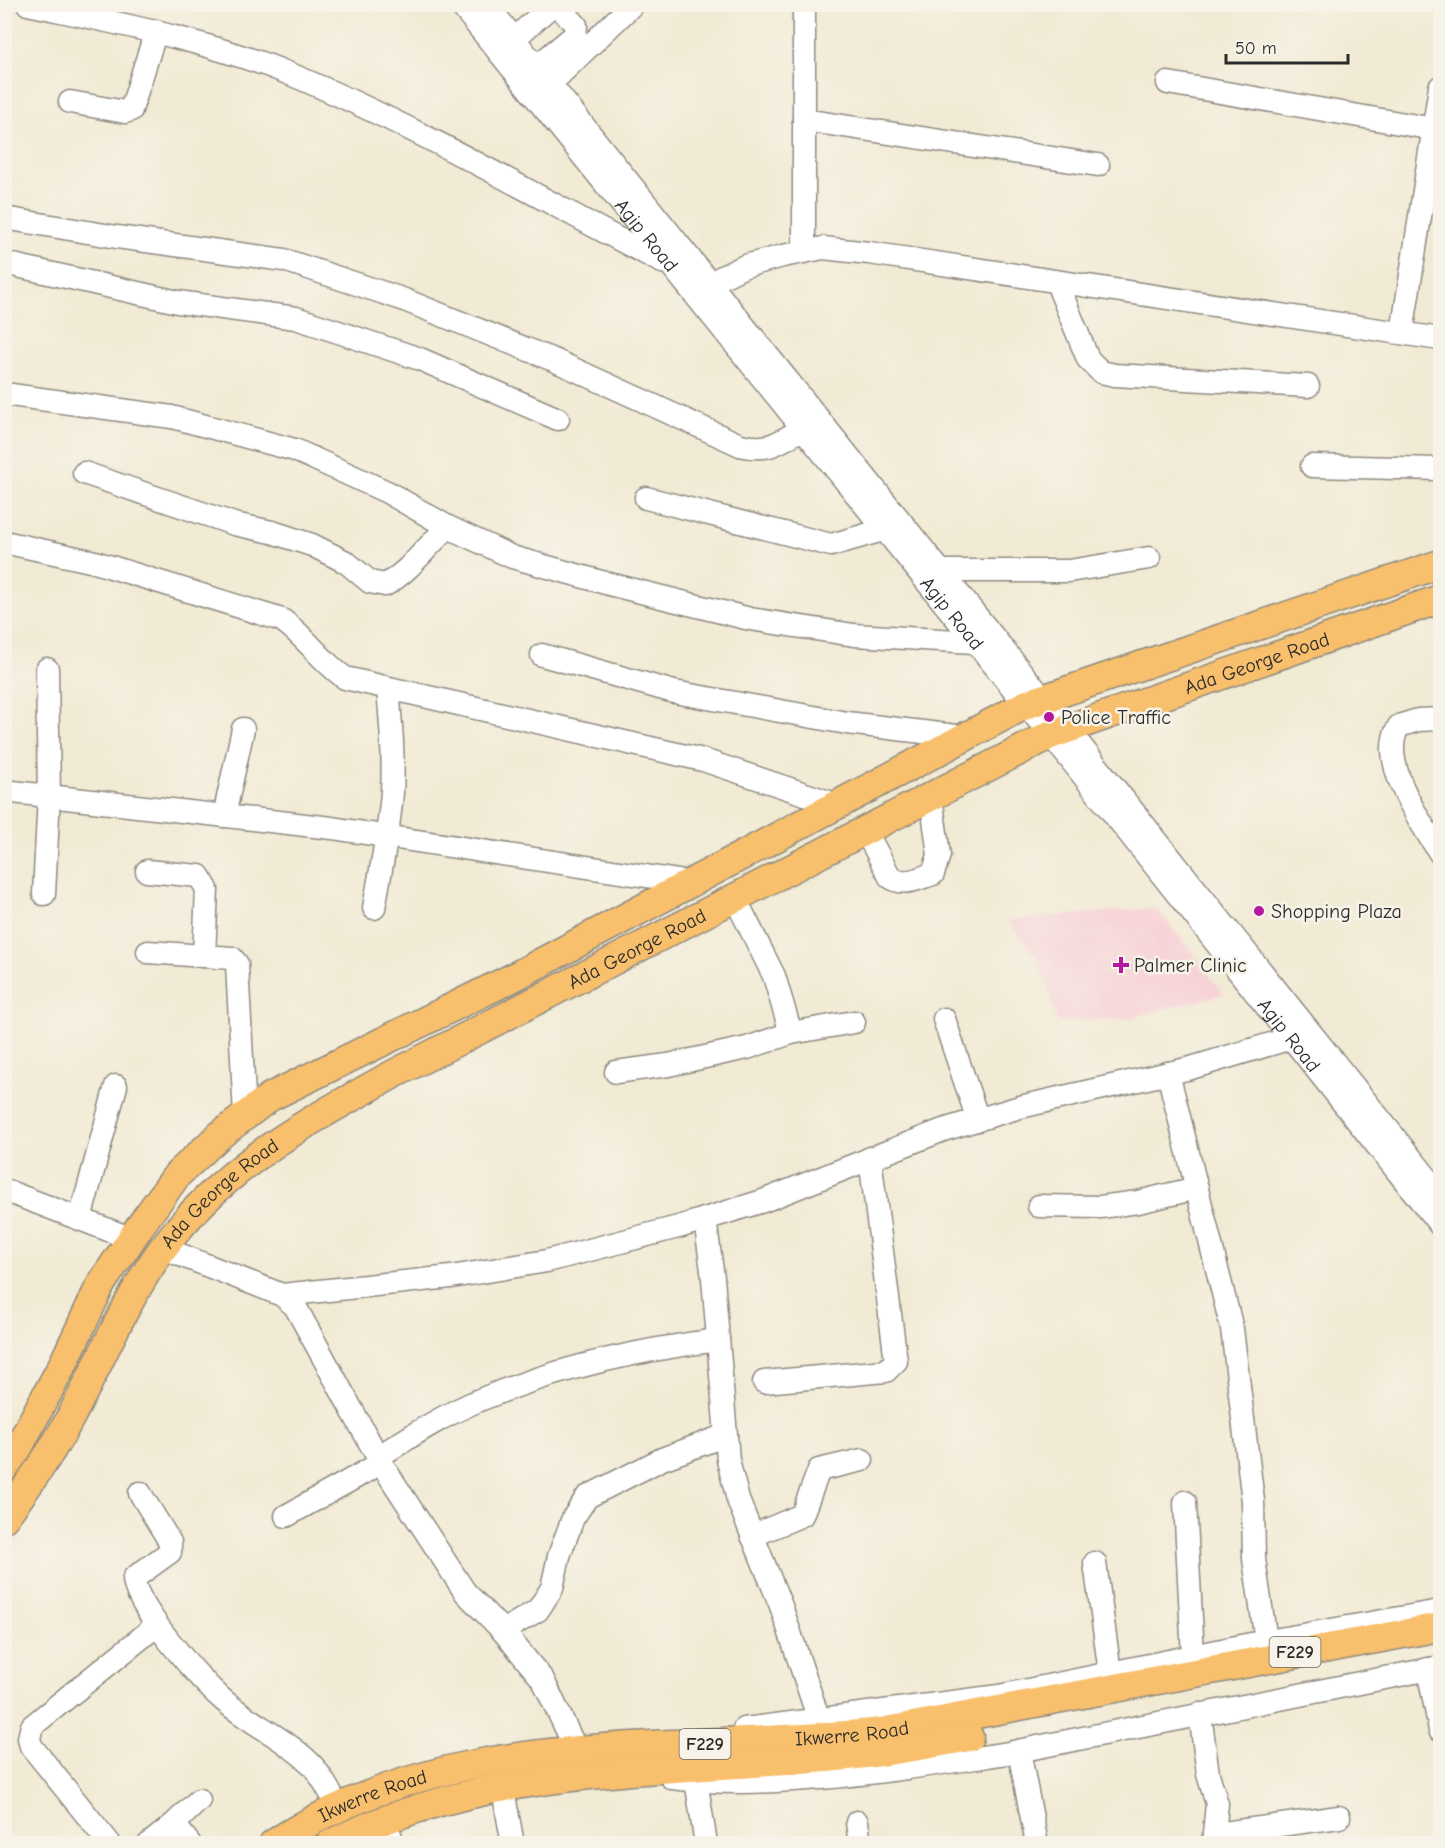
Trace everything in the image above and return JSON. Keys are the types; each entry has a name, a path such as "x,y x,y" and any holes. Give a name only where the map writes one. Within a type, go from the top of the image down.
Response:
{"main road":[{"name":"Ada George Road","path":"4,1468 18,1448 64,1362 101,1284 177,1175 220,1135 270,1097 510,979 1035,701 1440,564"},
{"name":"Ada George Road","path":"4,1518 37,1474 63,1430 141,1282 164,1248 204,1201 232,1175 288,1132 390,1076 865,830 1060,732 1440,599"},
{"name":"Ikwerre Road","path":"330,1844 389,1831 455,1796 502,1785 623,1772 891,1750 1440,1627"},
{"name":"Ikwerre Road","path":"273,1844 338,1807 402,1781 500,1758 576,1749 792,1740 881,1732 1152,1691 1436,1661"}],"street":[{"path":"28,4 156,31 289,74 392,120 670,267"},
{"name":"Agip Road","path":"460,4 670,267 700,288 942,571 1035,701 1440,1194"},
{"name":"Agip Road","path":"486,4 543,76 802,429 975,642 1035,701"},
{"path":"543,76 633,4"},
{"path":"804,4 804,252"},
{"path":"513,39 550,7 560,8 576,26 575,35 543,76"},
{"path":"70,102 125,112 131,110 156,31"},
{"path":"1168,83 1434,129"},
{"path":"1402,333 1440,87"},
{"path":"804,120 1098,165"},
{"path":"4,218 117,237 284,260 402,299 545,356 740,445 758,449 773,446 802,429"},
{"path":"700,288 745,266 823,249 869,253 1440,339"},
{"path":"4,262 178,302 296,318 420,358 558,419"},
{"path":"1057,283 1088,360 1101,372 1115,375 1308,386"},
{"path":"4,394 172,417 295,450 387,492 448,527 512,557 750,619 854,634 975,642"},
{"path":"1312,466 1440,469"},
{"path":"84,473 234,524 272,532 312,545 346,562 370,582 385,585 402,574 448,527"},
{"path":"646,498 831,545 883,530"},
{"path":"4,542 95,562 282,620 300,633 329,667 345,678 703,760 838,805"},
{"path":"942,571 1069,571 1149,558"},
{"path":"542,655 685,694 847,723 965,738"},
{"path":"44,894 49,795 47,669"},
{"path":"374,908 387,836 393,748 388,689"},
{"path":"1440,718 1418,720 1399,726 1392,736 1391,752 1400,781 1440,853"},
{"path":"224,816 243,729"},
{"name":"Agip Road","path":"1060,732 1291,1038 1440,1225"},
{"path":"4,791 387,836 692,882"},
{"path":"865,830 890,877 896,881 904,883 933,873 939,855 931,797"},
{"path":"147,871 199,876 204,881 207,889 204,956"},
{"path":"735,898 774,976 791,1034"},
{"path":"148,952 232,958 237,964 245,1116"},
{"path":"944,1019 978,1120"},
{"path":"615,1072 668,1065 747,1048 791,1034 854,1022"},
{"path":"282,1295 451,1277 547,1261 705,1219 763,1201 870,1158 1020,1107 1168,1073 1291,1038"},
{"path":"1168,1073 1232,1329 1253,1501 1254,1559 1266,1641"},
{"path":"80,1219 116,1086"},
{"path":"764,1382 886,1371 896,1361 870,1158"},
{"path":"1039,1206 1100,1207 1138,1202 1197,1188"},
{"path":"4,1190 132,1239"},
{"path":"705,1219 728,1460 738,1500 781,1606 819,1720"},
{"path":"164,1248 282,1295 295,1306 379,1460 465,1592 503,1631 543,1680 576,1749"},
{"path":"286,1516 379,1460 430,1425 481,1399 564,1370 648,1349 718,1340"},
{"path":"503,1631 538,1610 552,1588 559,1556 573,1518 587,1497 662,1459 726,1435"},
{"path":"752,1536 802,1515 819,1470 862,1460"},
{"path":"140,1493 170,1542 170,1552 134,1578 134,1587 157,1625 221,1698 266,1732 299,1752 314,1767 338,1807"},
{"path":"1185,1502 1192,1656"},
{"path":"1095,1563 1110,1673"},
{"path":"668,1745 700,1735 957,1703 1266,1641 1440,1611"},
{"path":"110,1844 31,1746 29,1738 32,1726 157,1625"},
{"path":"623,1772 696,1780 751,1781 891,1770 1018,1751 1200,1714 1436,1661 1440,1730"},
{"path":"1200,1714 1208,1774 1217,1804 1215,1839 1339,1817"},
{"path":"1018,1751 1038,1844"},
{"path":"696,1780 706,1844"},
{"path":"502,1785 513,1844"},
{"path":"149,1844 199,1800"},
{"path":"174,1824 190,1844"}],"shaded area":[{"name":"Palmer Clinic","path":"1157,908 1224,994 1130,1018 1057,1022 1048,986 1036,957 1007,920"}],"place":[{"name":"Police Traffic","path":"1049,717"},
{"name":"Shopping Plaza","path":"1259,911"},
{"name":"Palmer Clinic","path":"1121,965"}]}
